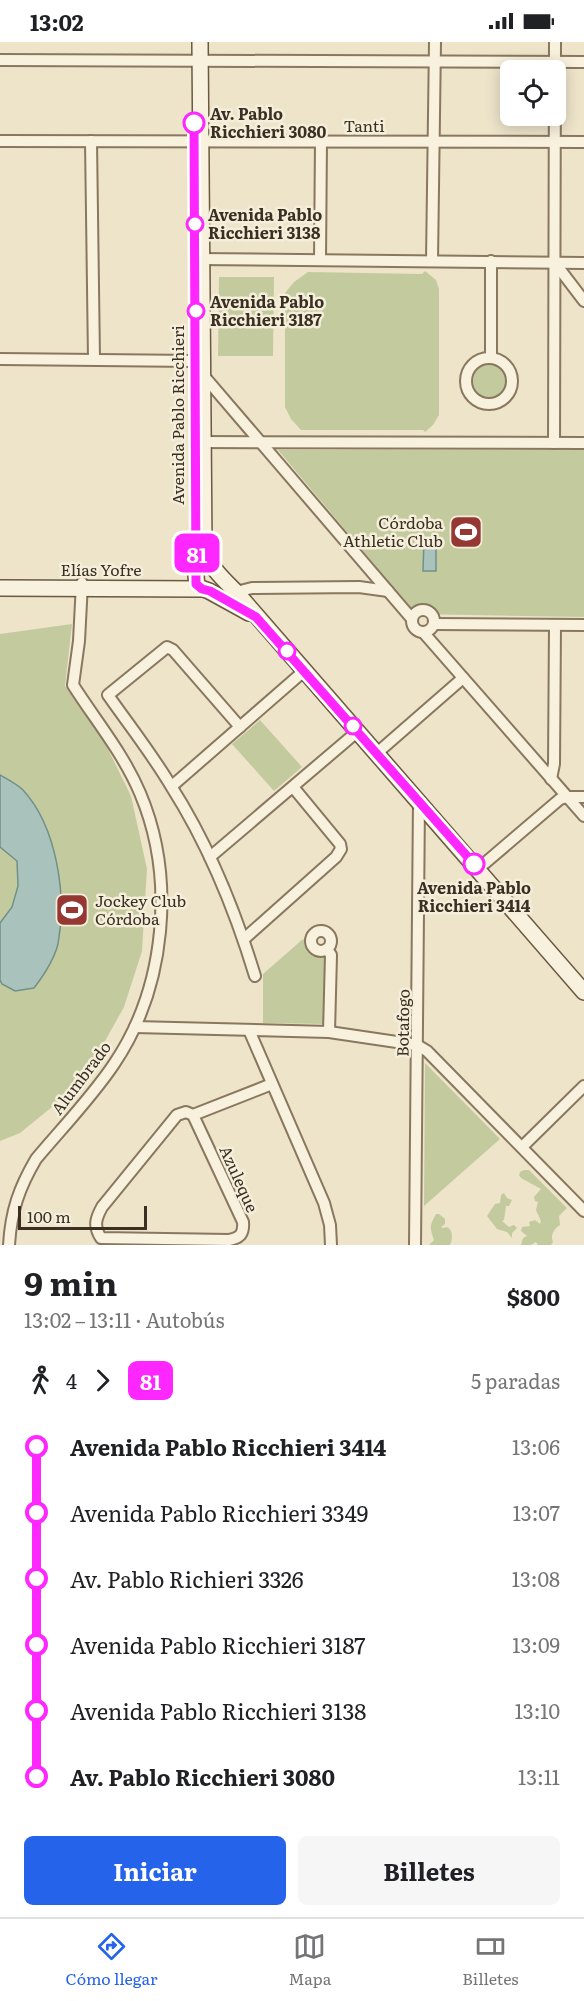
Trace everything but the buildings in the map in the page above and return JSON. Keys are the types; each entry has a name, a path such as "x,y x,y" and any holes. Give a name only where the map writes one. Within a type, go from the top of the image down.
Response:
{"main road":[{"name":"Avenida Pablo Ricchieri","path":"193,42 197,59"},
{"name":"Avenida Pablo Ricchieri","path":"200,42 197,59 198,259 202,375 200,442"},
{"name":"Avenida Pablo Ricchieri","path":"198,259 196,361 206,578"},
{"name":"Elías Yofre","path":"0,578 81,585"},
{"name":"Elías Yofre","path":"0,588 206,578"},
{"path":"206,578 236,592 584,992"},
{"path":"206,578 256,617"}],"street":[{"path":"432,261 435,42"},
{"path":"555,42 555,60"},
{"path":"0,60 500,61"},
{"path":"566,61 584,62"},
{"path":"554,443 555,126"},
{"name":"Tanti","path":"0,141 584,142"},
{"path":"91,141 94,359"},
{"path":"320,260 321,141"},
{"path":"198,259 584,263"},
{"path":"491,261 491,358"},
{"path":"555,263 584,301"},
{"path":"491,358 504,364 512,376 512,383 507,396 488,404 473,398 467,384 471,368 476,363 491,358"},
{"path":"0,359 196,361 202,375 412,619 414,628 423,632 584,816"},
{"path":"200,442 584,443"},
{"path":"359,587 375,576"},
{"name":"Alumbrado","path":"9,1245 13,1207 29,1171 36,1159 108,1073 135,1027 147,993 161,932 161,888 150,820 140,792 117,747 73,685 79,641 81,585"},
{"path":"236,592 252,588 359,587 388,591"},
{"path":"412,619 419,611 426,611 433,617 434,624 430,630 423,632"},
{"path":"434,624 584,625"},
{"path":"551,779 554,764 555,625"},
{"path":"240,727 173,650 167,647 108,695 172,786 210,857 244,939 255,976"},
{"path":"172,786 304,671"},
{"path":"377,753 463,678"},
{"path":"210,857 358,731"},
{"path":"244,939 336,857 341,849 340,844 293,787"},
{"path":"478,869 560,799 584,797"},
{"name":"Botafogo","path":"415,1245 419,800"},
{"path":"327,949 330,955 329,1032"},
{"path":"135,1027 329,1032 417,1045 427,1051 584,1211"},
{"path":"249,1030 324,1203 330,1225 331,1245"},
{"name":"Azuleque","path":"194,1115 243,1222 242,1235 238,1239 229,1240 101,1238 95,1224 102,1207 177,1114 186,1112 194,1115 272,1084"},
{"path":"522,1147 584,1086"}],"green space":[{"path":"425,271 436,280 439,289 439,415 433,425 425,432 423,430 301,430 291,419 285,407 285,293 294,282 308,272 422,274"},
{"path":"219,277 274,277 273,356 218,356"},
{"path":"490,364 502,369 507,381 502,393 490,398 478,393 473,381 478,369"},
{"name":"Córdoba Athletic Club","path":"278,450 584,450 584,617 416,614"},
{"name":"Jockey Club Córdoba","path":"72,624 65,686 102,737 131,796 147,869 142,951 124,1007 95,1059 63,1098 20,1133 0,1141 0,634"},
{"path":"260,720 302,767 274,791 232,744"},
{"path":"303,939 311,950 324,955 327,959 324,1024 263,1023 263,974"},
{"path":"425,1063 500,1139 424,1206"},
{"path":"529,1170 567,1208 559,1216 560,1225 553,1232 551,1245 538,1245 536,1242 531,1245 521,1245 523,1238 527,1236 521,1231 522,1227 530,1226 529,1222 535,1220 540,1224 541,1221 536,1210 538,1202 534,1197 541,1189 521,1178 520,1172"},
{"path":"504,1193 512,1200 509,1206 506,1206 502,1221 509,1227 514,1225 517,1228 512,1233 512,1238 507,1232 497,1229 487,1216 495,1204 500,1203 501,1195"},
{"path":"436,1214 445,1219 445,1224 441,1227 447,1227 451,1232 450,1245 429,1245 434,1240 431,1227"}],"water":[{"path":"424,538 436,538 436,571 423,571"},
{"path":"0,775 21,788 35,805 51,842 60,884 60,925 54,956 34,988 15,991 2,984 0,980 0,923 12,907 18,886 17,861 0,847"}],"bus line":[{"name":"81","path":"194,123 196,584 256,617 474,864"}],"place":[{"name":"Av. Pablo Ricchieri 3080","path":"194,123"},
{"name":"Avenida Pablo Ricchieri 3138","path":"195,224"},
{"name":"Avenida Pablo Ricchieri 3187","path":"196,311"},
{"name":"Córdoba Athletic Club","path":"466,532"},
{"name":"Avenida Pablo Ricchieri 3414","path":"474,864"},
{"name":"Jockey Club Córdoba","path":"72,910"}]}
